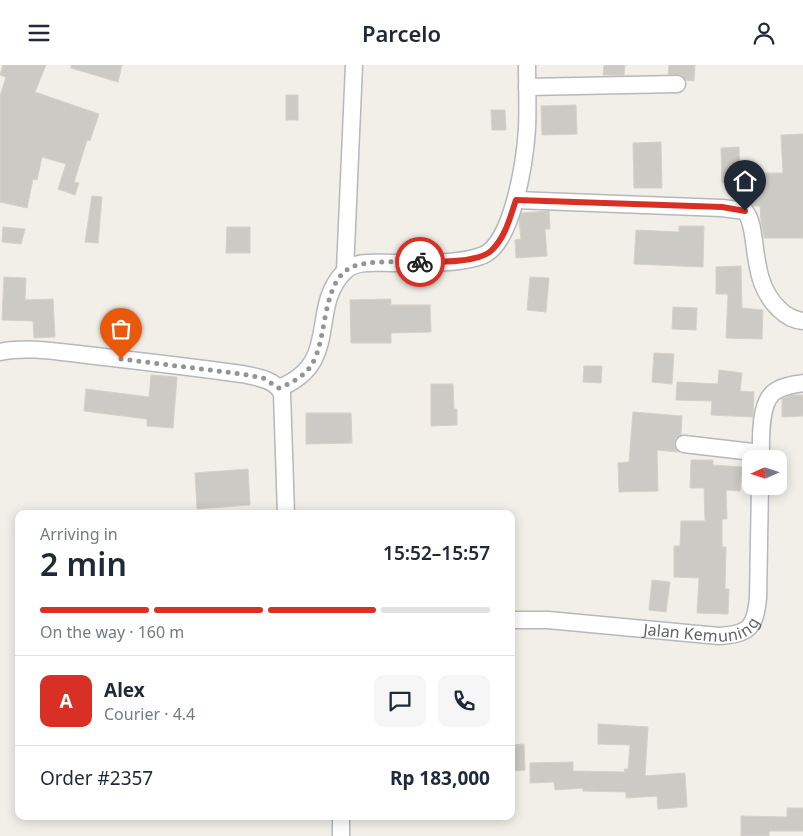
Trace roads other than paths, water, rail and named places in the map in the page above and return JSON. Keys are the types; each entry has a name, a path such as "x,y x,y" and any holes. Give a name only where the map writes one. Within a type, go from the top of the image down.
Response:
{"street":[{"path":"345,271 354,65"},
{"path":"279,388 297,379 313,363 330,297 336,283 345,271 362,264 439,262 482,256 491,251 500,241 506,230 516,200 527,129 527,65"},
{"path":"526,87 677,85"},
{"path":"516,200 722,207 745,211 751,219 757,266 764,289 774,305 786,316 803,321"},
{"path":"0,352 10,350 50,351 263,378 279,388 282,393 286,510"},
{"path":"761,450 763,412 768,400 772,394 784,387 803,383"},
{"path":"684,444 742,453"},
{"name":"Jalan Kemuning","path":"515,620 548,621 719,636 736,635 745,631 752,623 757,609 760,495"},
{"path":"341,820 341,836"}]}
